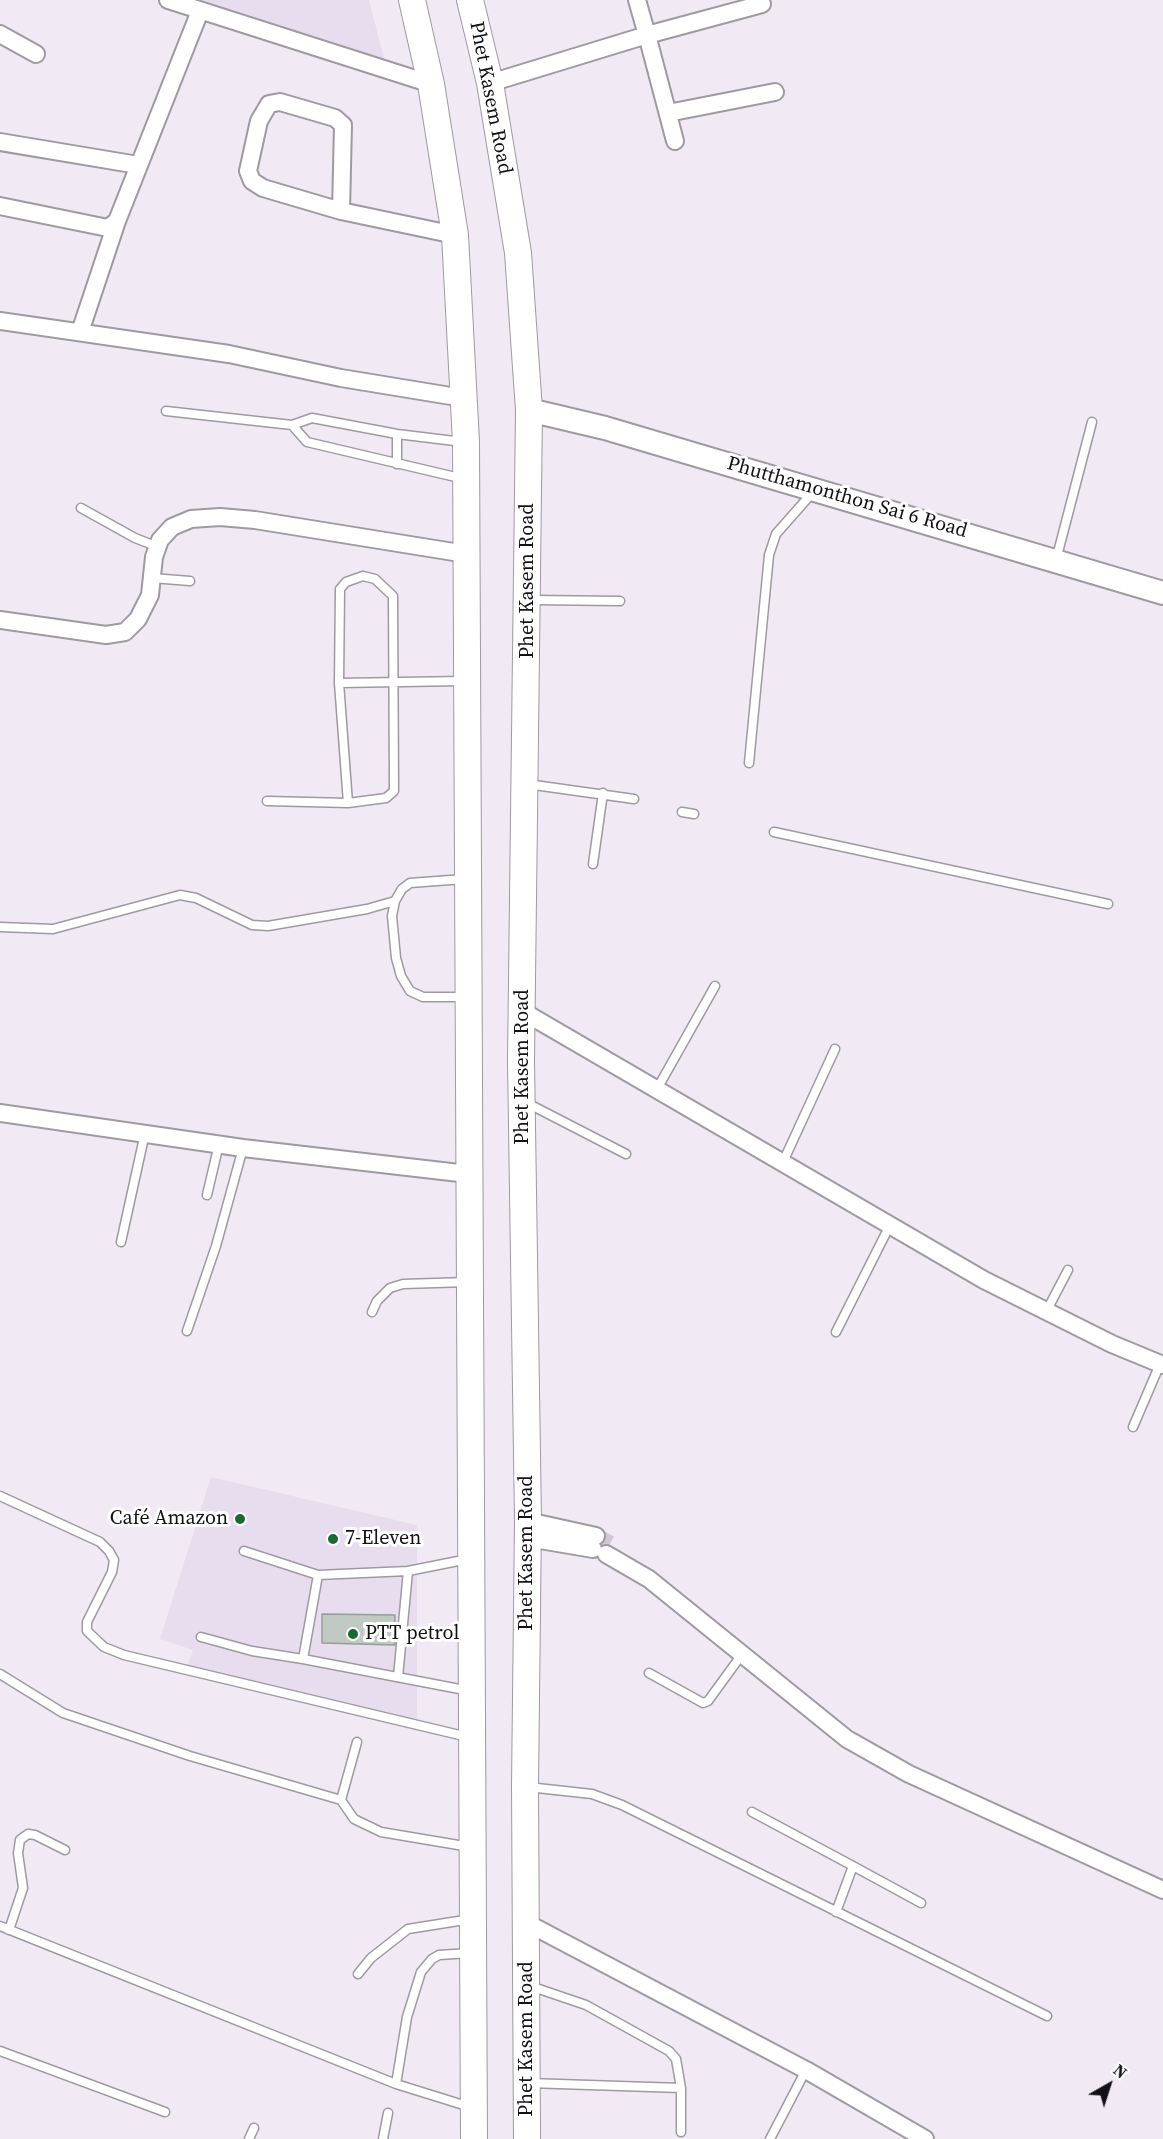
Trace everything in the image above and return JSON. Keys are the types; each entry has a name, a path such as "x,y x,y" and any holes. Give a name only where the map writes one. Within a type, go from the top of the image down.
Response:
{"main road":[{"path":"412,0 431,84 455,235 466,442 465,554 470,998 468,1282 472,1558 470,1737 474,2139"},
{"name":"Phet Kasem Road","path":"470,0 490,82 518,253 529,410 529,600 522,1011 528,1530 525,1787 527,2139"},
{"name":"Phutthamonthon Sai 6 Road","path":"529,410 605,428 1163,593"}],"street":[{"path":"168,0 431,84"},
{"path":"637,0 675,141"},
{"path":"490,82 762,3"},
{"path":"81,332 117,221 200,11"},
{"path":"0,33 36,54"},
{"path":"668,113 775,92"},
{"path":"341,211 343,125 335,118 280,102 269,104 259,121 248,171 252,181 263,188 341,211 455,235"},
{"path":"0,142 138,165"},
{"path":"0,206 108,228 117,221"},
{"path":"0,321 229,354 341,378 463,398"},
{"path":"0,620 116,635 125,632 138,619 150,595 158,547 172,527 191,519 220,517 255,520 465,554"},
{"path":"522,1011 890,1225 1046,1312 1161,1364"},
{"path":"0,1113 243,1148 468,1174"},
{"path":"528,1530 601,1546 649,1579 847,1739 909,1774 1163,1890"},
{"path":"527,1923 806,2070 925,2139"}],"lane":[{"path":"166,411 291,425 312,418 397,434 466,442"},
{"path":"1056,560 1092,422"},
{"path":"291,425 307,442 465,479"},
{"path":"397,434 397,464"},
{"path":"750,763 769,555 776,534 815,489"},
{"path":"81,508 135,538 158,547"},
{"path":"267,801 348,803 386,798 394,791 398,683 393,596 375,579 363,576 346,582 340,589 339,683 348,803"},
{"path":"152,578 190,581"},
{"path":"529,600 620,601"},
{"path":"339,683 467,681"},
{"path":"526,784 634,799"},
{"path":"593,864 603,793"},
{"path":"682,812 694,814"},
{"path":"774,832 1108,904"},
{"path":"469,879 410,883 402,889 395,901 392,916 396,958 401,976 410,991 423,997 470,998"},
{"path":"0,927 53,929 180,895 196,898 252,925 268,926 367,909 395,901"},
{"path":"657,1089 715,986"},
{"path":"783,1162 836,1049"},
{"path":"522,1101 626,1154"},
{"path":"121,1242 145,1133"},
{"path":"207,1195 219,1144"},
{"path":"187,1331 216,1246 243,1148"},
{"path":"836,1332 890,1225"},
{"path":"1046,1312 1068,1270"},
{"path":"372,1312 377,1301 390,1288 403,1284 468,1282"},
{"path":"1133,1427 1161,1364"},
{"path":"0,1496 100,1542 109,1551 114,1560 112,1572 87,1622 87,1631 104,1647 124,1655 470,1737"},
{"path":"244,1551 318,1575 408,1571 472,1558"},
{"path":"398,1677 408,1571"},
{"path":"303,1659 318,1575"},
{"path":"201,1637 252,1652 303,1659 471,1691"},
{"path":"649,1673 703,1703 708,1701 743,1653"},
{"path":"0,1674 63,1713 190,1756 341,1800 354,1819 381,1832 471,1847"},
{"path":"341,1800 357,1742"},
{"path":"525,1787 592,1794 622,1805 1047,2016"},
{"path":"752,1812 921,1903"},
{"path":"65,1850 35,1835 28,1834 20,1840 18,1853 23,1888 4,1928 396,2084 474,2108"},
{"path":"836,1912 853,1866"},
{"path":"358,1974 371,1958 408,1929 471,1919"},
{"path":"396,2084 408,2017 421,1972 432,1959 439,1955 472,1952"},
{"path":"527,1985 571,1998 660,2045 676,2059 681,2088 681,2132"},
{"path":"0,2051 165,2112"},
{"path":"770,2139 806,2070"},
{"path":"528,2083 681,2088"},
{"path":"383,2139 388,2114"},
{"path":"249,2139 254,2128"}],"shaded area":[{"path":"179,0 369,0 389,77"},
{"path":"211,1477 417,1525 417,1731 186,1670 193,1650 160,1639"}],"building":[{"path":"322,1614 395,1615 395,1645 322,1643"}],"tunnel":[{"path":"596,1536 611,1544"}],"place":[{"name":"Café Amazon","path":"240,1519"},
{"name":"7-Eleven","path":"333,1539"},
{"name":"PTT petrol","path":"353,1634"}]}
